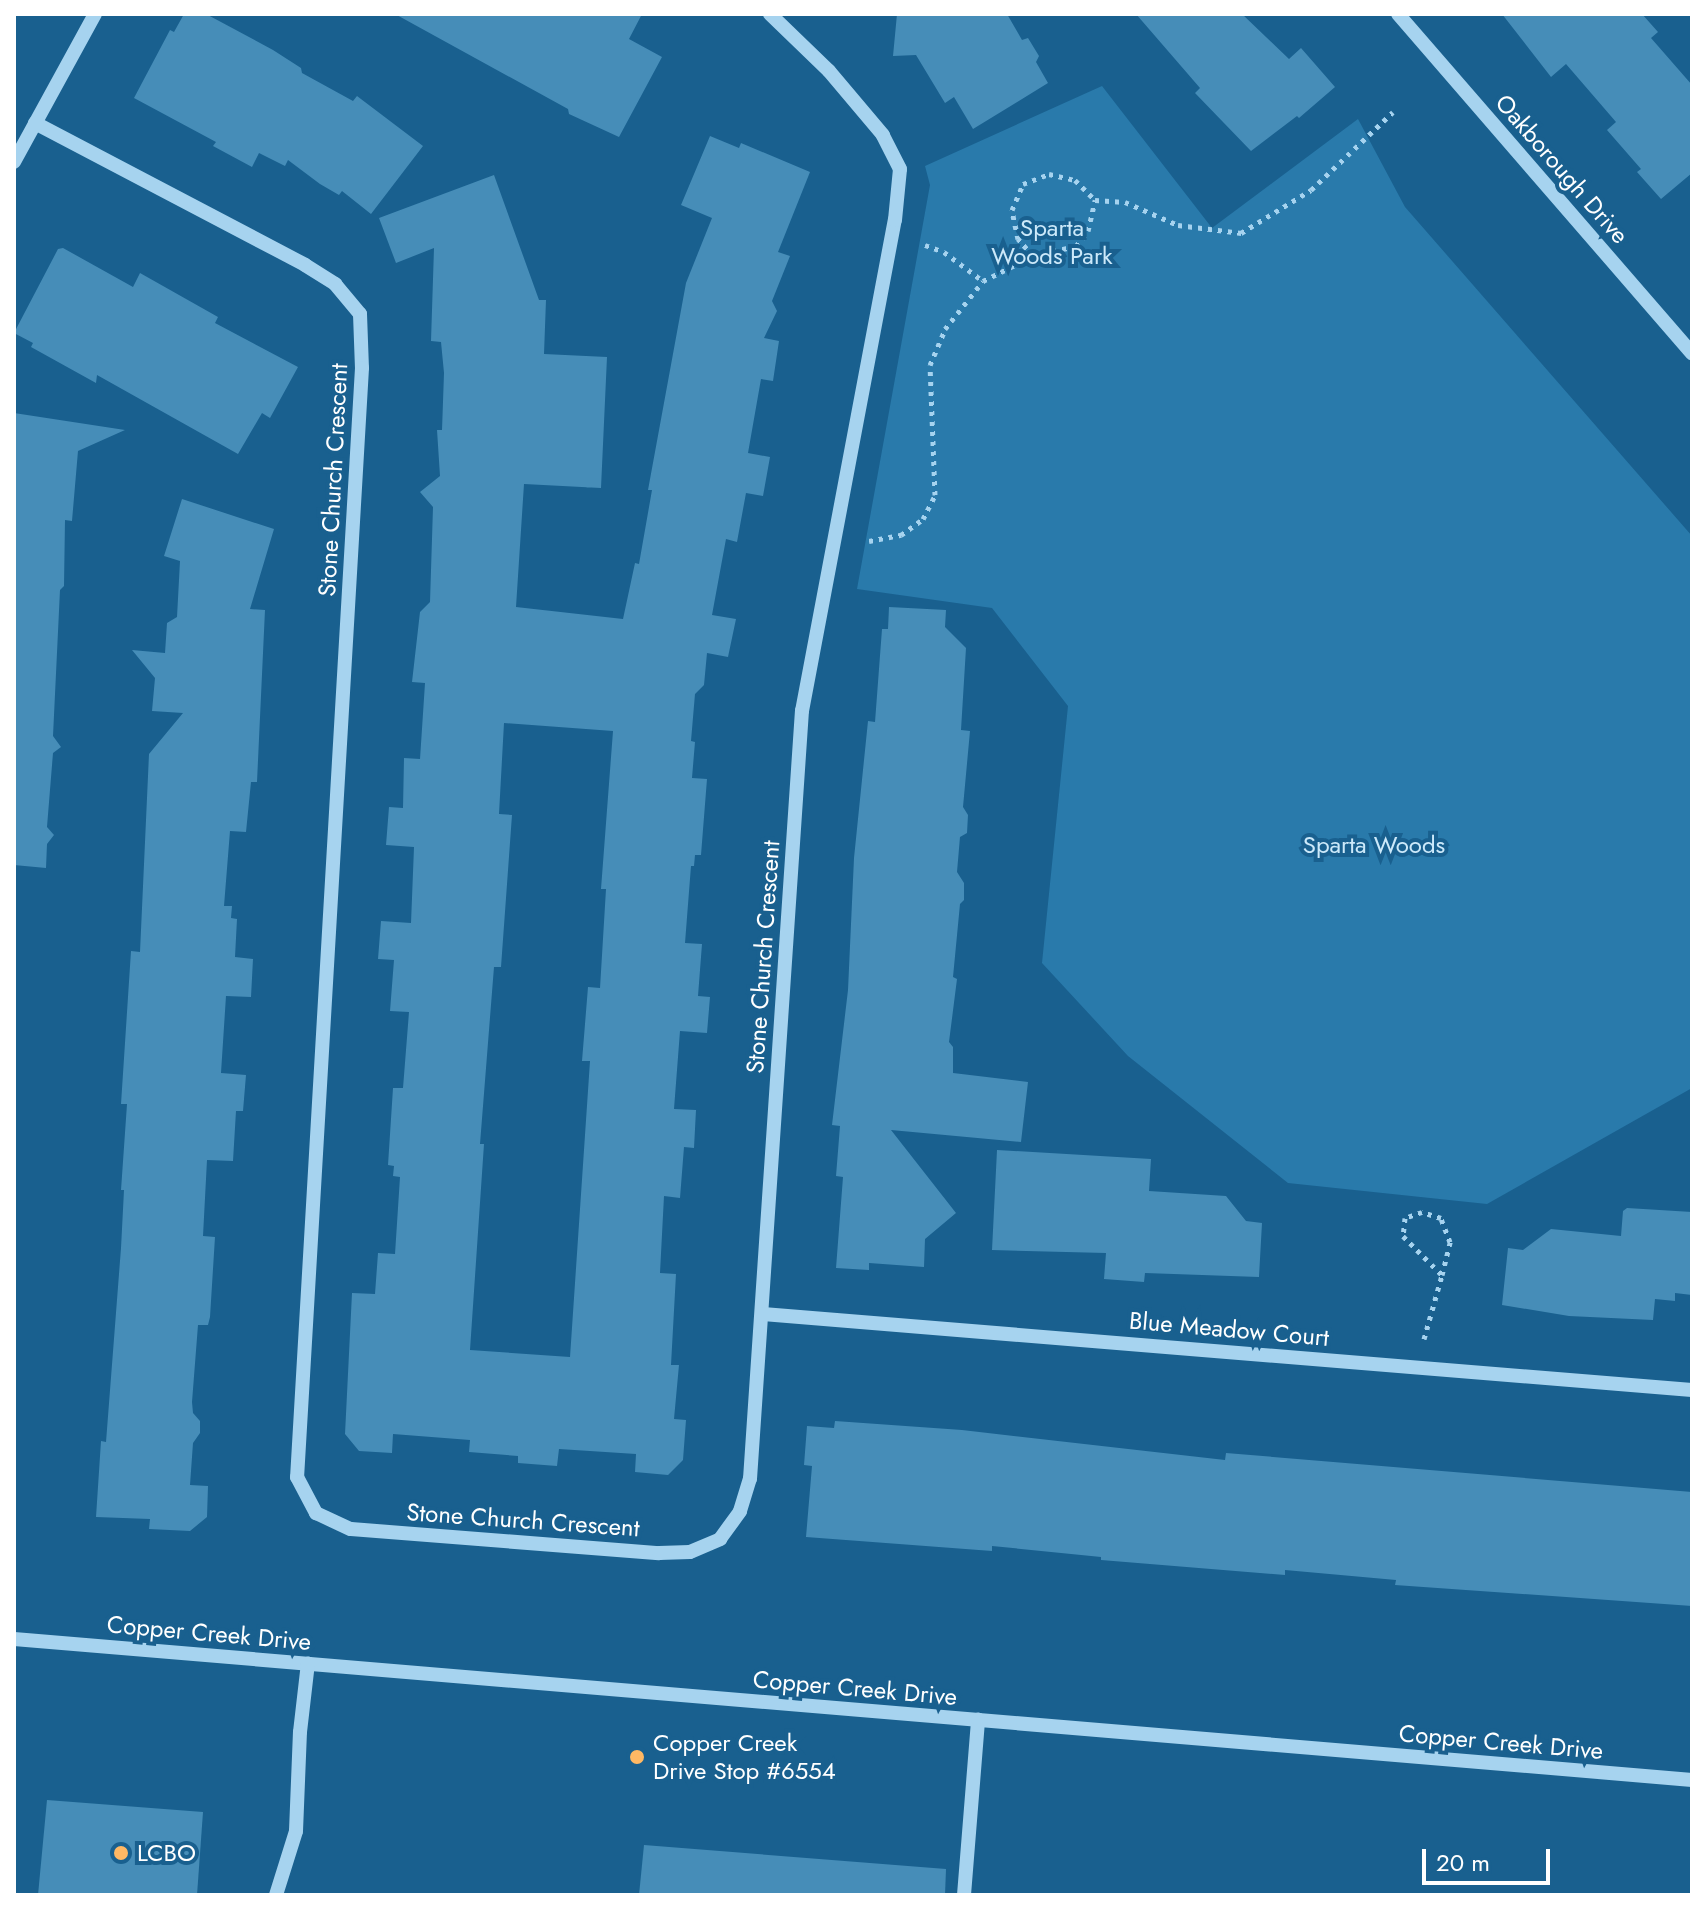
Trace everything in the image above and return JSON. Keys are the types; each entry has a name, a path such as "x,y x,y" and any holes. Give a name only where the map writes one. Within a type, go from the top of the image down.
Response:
{"street":[{"path":"14,162 95,14"},
{"name":"Stone Church Crescent","path":"35,123 305,265 335,284 360,314 362,384 297,1477 316,1513 351,1529 659,1553 690,1552 720,1539 740,1511 750,1479 802,711 895,220 900,169 883,135 829,71 770,14"},
{"name":"Oakborough Drive","path":"1398,14 1692,354"},
{"name":"Blue Meadow Court","path":"763,1314 1692,1390"},
{"name":"Copper Creek Drive","path":"14,1639 1692,1780"},
{"path":"276,1895 296,1831 300,1732 308,1663"},
{"path":"964,1895 978,1720"}],"path":[{"path":"1033,256 1018,239 1012,210 1023,184 1049,174 1075,180 1095,200 1125,202 1178,225 1241,233 1311,190 1393,112"},
{"path":"869,541 901,535 923,519 935,495 930,365 945,329 983,281 1033,256 1076,246 1088,231 1095,200"},
{"path":"925,245 944,252 983,281"},
{"path":"1417,1367 1442,1275 1450,1242 1441,1218 1422,1212 1405,1218 1403,1236 1442,1275"}],"green space":[{"name":"Sparta Woods","path":"1102,86 1212,228 1358,119 1405,207 1692,536 1692,1088 1487,1204 1288,1183 1128,1056 1042,963 1068,706 992,608 857,589 930,185 925,166"}],"building":[{"path":"184,14 206,14 273,50 301,68 302,73 353,101 357,96 423,146 371,214 342,191 339,195 288,160 285,166 259,153 252,167 213,146 216,142 134,98 170,30 174,32"},
{"path":"395,14 642,14 629,39 662,57 619,137 569,114 568,109"},
{"path":"897,14 1007,14 1022,40 1028,38 1039,56 1036,62 1048,83 973,129 954,97 945,103 916,55 893,56"},
{"path":"1136,14 1242,14 1289,59 1301,48 1335,87 1299,118 1297,116 1251,151 1195,93 1200,88"},
{"path":"1502,14 1642,14 1658,32 1651,38 1692,85 1692,173 1661,199 1637,172 1641,169 1607,130 1616,122 1566,64 1551,77"},
{"path":"710,136 739,148 741,143 810,172 778,252 790,256 772,301 777,311 764,338 779,341 773,381 761,379 748,453 770,457 763,496 746,493 737,542 726,539 712,615 736,619 728,657 707,653 704,685 695,694 692,778 707,779 701,855 695,855 694,866 691,866 685,943 702,944 698,996 710,997 707,1033 680,1031 674,1109 696,1110 694,1148 684,1147 680,1198 664,1196 660,1273 676,1274 671,1365 679,1365 674,1419 686,1420 683,1460 668,1475 635,1472 636,1454 559,1449 557,1466 518,1463 518,1456 469,1452 470,1440 393,1434 392,1453 359,1451 345,1434 352,1293 375,1294 378,1253 395,1254 400,1177 393,1176 394,1166 388,1165 393,1088 403,1088 409,1012 390,1011 394,960 378,959 381,921 411,923 414,847 386,845 389,807 403,808 404,758 420,759 425,683 412,682 420,612 430,602 433,507 420,492 440,476 437,430 442,430 444,373 441,342 431,341 434,248 396,263 379,218 494,175 539,300 546,300 544,354 607,357 601,488 524,484 516,607 623,619 635,563 639,564 652,490 648,490 686,283 712,218 681,205","holes":["504,723 613,731 601,889 606,889 600,988 588,987 582,1061 590,1061 570,1357 470,1350 484,1144 480,1144 494,967 501,967 512,815 499,814"]},
{"path":"63,248 133,287 140,273 218,317 215,323 298,367 270,418 262,413 238,454 97,375 96,383 31,347 33,343 14,333 58,249"},
{"path":"14,413 125,430 78,451 72,521 65,520 64,586 60,590 53,736 61,747 53,753 47,827 54,835 47,844 46,868 14,865"},
{"path":"182,499 274,529 250,609 265,610 257,782 251,782 246,832 230,831 224,906 232,906 231,918 237,919 235,957 253,959 251,997 226,996 221,1073 246,1075 243,1111 236,1111 233,1161 207,1160 203,1236 215,1237 210,1317 208,1325 198,1325 192,1402 193,1413 200,1421 200,1433 193,1443 190,1485 208,1486 207,1517 190,1531 149,1529 150,1519 96,1517 101,1441 106,1442 121,1248 124,1190 121,1190 127,1104 121,1104 131,951 140,952 149,754 183,713 152,711 155,678 132,650 165,653 167,623 177,617 180,561 164,556"},
{"path":"889,607 946,610 945,627 966,648 961,730 970,731 963,807 968,815 967,833 960,837 957,872 964,883 964,900 960,904 953,977 957,979 949,1042 953,1047 953,1073 1028,1082 1021,1142 891,1130 956,1213 925,1239 924,1267 869,1263 869,1270 836,1268 843,1177 836,1176 840,1126 832,1125 848,990 854,858 868,721 875,722 882,629 888,629"},
{"path":"997,1150 1151,1159 1149,1191 1226,1196 1246,1221 1262,1223 1259,1277 1145,1273 1144,1282 1104,1279 1106,1253 992,1250"},
{"path":"1627,1208 1692,1212 1692,1295 1675,1293 1675,1301 1655,1299 1653,1320 1569,1316 1502,1305 1508,1248 1523,1250 1551,1229 1621,1236 1623,1211"},
{"path":"835,1421 962,1430 1225,1460 1226,1453 1692,1492 1692,1606 1395,1585 1396,1580 1285,1570 1285,1575 1101,1560 1101,1557 992,1546 992,1551 806,1537 812,1466 804,1465 807,1426 834,1428"},
{"name":"LCBO","path":"47,1800 203,1812 197,1895 38,1895"},
{"path":"644,1845 946,1869 945,1895 639,1895"}],"place":[{"name":"Copper Creek Drive Stop #6554","path":"637,1757"},
{"name":"LCBO","path":"121,1853"}],"park label":[{"name":"Sparta Woods Park","path":"1052,242"}]}
